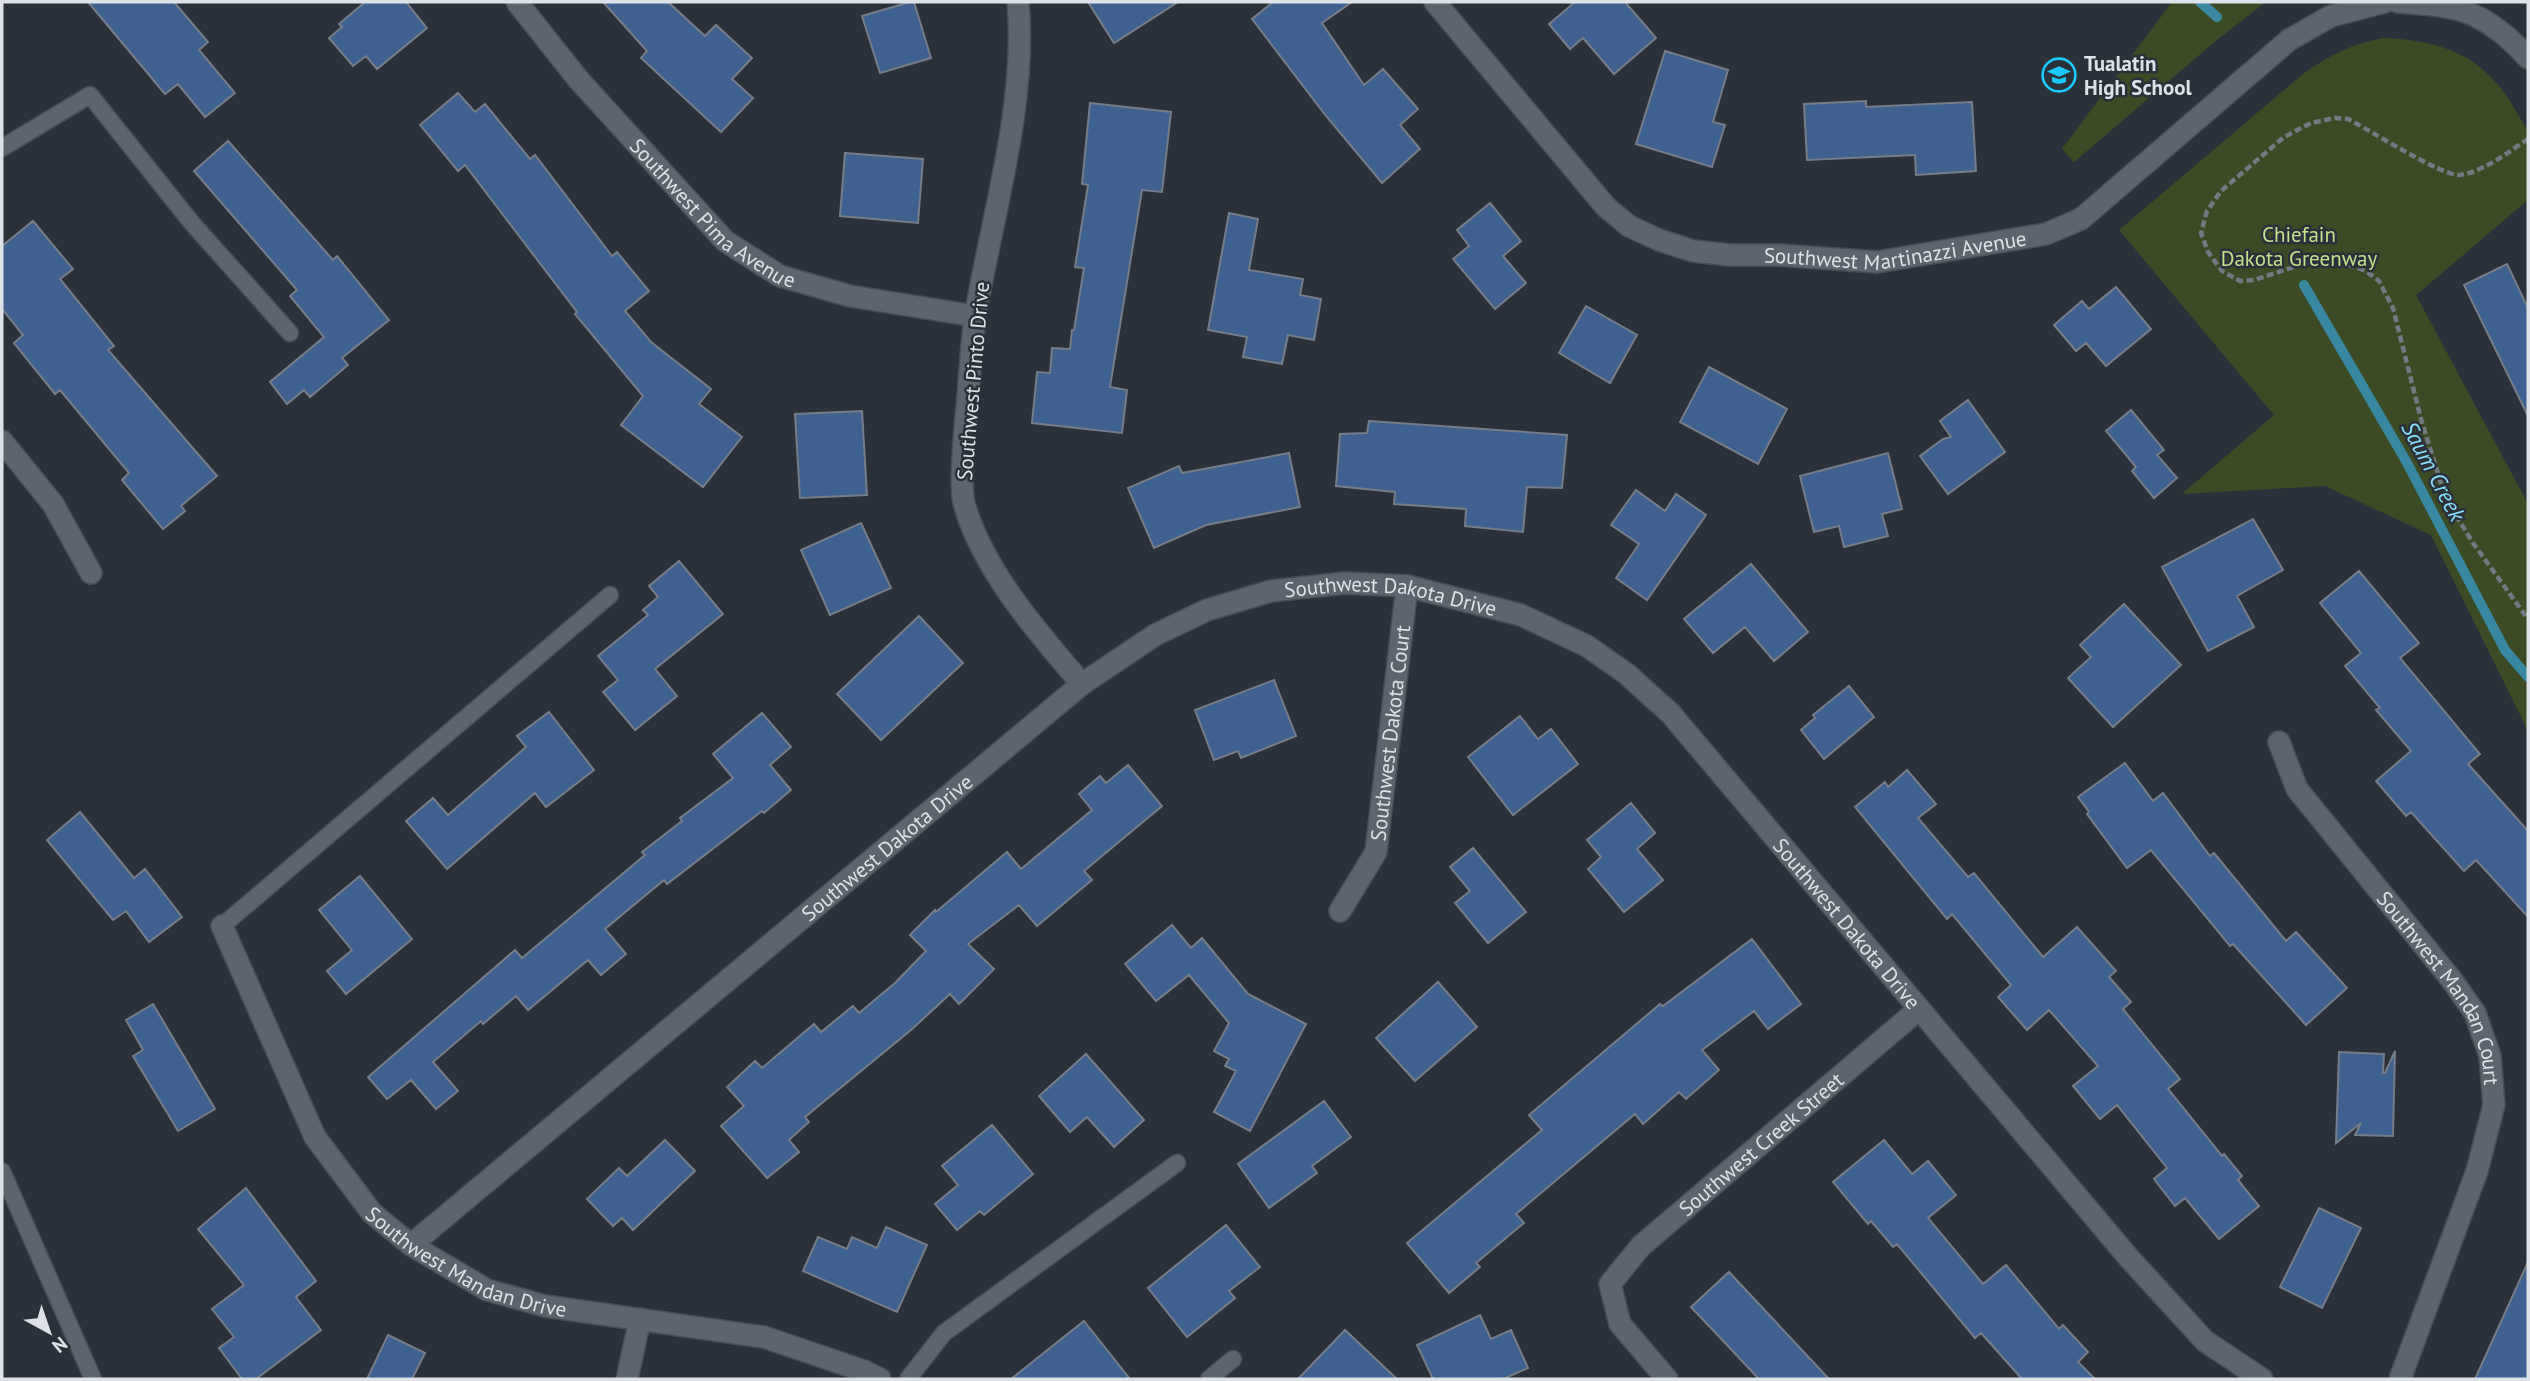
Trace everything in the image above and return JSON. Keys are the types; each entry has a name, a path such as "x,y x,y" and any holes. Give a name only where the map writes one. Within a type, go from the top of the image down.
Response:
{"street":[{"name":"Southwest Pima Avenue","path":"517,2 578,79 725,241 780,276 803,283 849,296 975,316"},
{"name":"Southwest Pinto Drive","path":"1018,2 1020,32 1014,111 975,316 963,501 985,559 1051,648 1082,684"},
{"name":"Southwest Martinazzi Avenue","path":"1435,2 1606,207 1629,226 1659,240 1693,251 1877,262 2046,234 2081,219 2289,40 2331,16 2385,2"},
{"path":"2398,2 2464,11 2506,35 2528,58"},
{"path":"2,441 53,505 91,573"},
{"name":"Southwest Dakota Drive","path":"411,1245 1082,684 1155,635 1220,606 1271,591 1345,583 1407,586 1521,615 1587,646 1627,674 1671,714 2129,1258 2204,1341 2262,1379"},
{"name":"Southwest Dakota Court","path":"1340,911 1376,852 1407,586"},
{"name":"Southwest Mandan Court","path":"2279,742 2297,789 2451,979 2475,1013 2490,1056 2494,1105 2477,1171 2400,1379"},
{"name":"Southwest Mandan Drive","path":"222,926 315,1137 372,1213 411,1245 487,1290 545,1306 764,1337 880,1379"},
{"name":"Southwest Creek Street","path":"1667,1379 1620,1324 1609,1284 1641,1246 1919,1009"},
{"path":"627,1379 640,1319"}],"lane":[{"path":"2,148 90,95 191,222 289,333"},
{"path":"222,926 610,595"},
{"path":"908,1379 944,1333 1177,1163"},
{"path":"2,1171 93,1379"},
{"path":"1209,1379 1233,1359"}],"path":[{"path":"2528,139 2491,163 2459,175 2438,168 2348,119 2334,118 2311,123 2284,137 2221,191 2207,211 2201,233 2208,252 2222,271 2240,281 2254,281 2309,262 2338,261 2366,271 2379,281 2393,308 2421,419 2446,499 2473,543 2528,619"}],"green space":[{"path":"2172,2 2266,2 2218,39 2074,162 2062,149"},
{"name":"Chiefain Dakota Greenway","path":"2384,38 2424,42 2442,47 2474,63 2501,89 2528,134 2528,200 2416,295 2528,504 2528,731 2431,535 2325,486 2182,494 2274,415 2119,230 2303,74 2341,51"}],"building":[{"path":"88,2 174,2 208,42 199,50 235,93 205,117 178,84 165,94"},
{"path":"365,2 406,2 427,28 377,69 366,56 353,66 329,38 342,27 339,24"},
{"path":"603,2 668,2 705,36 716,25 752,58 732,79 753,98 721,132 641,58 647,51"},
{"path":"914,2 931,58 880,73 862,16"},
{"path":"1088,2 1178,2 1114,43"},
{"path":"1273,2 1352,2 1322,23 1364,85 1383,69 1418,109 1400,125 1420,149 1382,183 1326,116 1252,19"},
{"path":"1575,2 1625,2 1656,38 1614,74 1583,38 1570,49 1549,24"},
{"path":"1665,51 1728,70 1713,122 1725,125 1712,167 1636,144"},
{"path":"458,93 475,112 485,104 530,159 535,155 612,256 617,252 649,291 625,311 651,342 711,389 699,404 742,437 703,487 621,425 643,396 575,314 577,312 465,165 458,171 420,125"},
{"path":"1866,101 1866,107 1972,102 1976,171 1916,175 1915,155 1807,160 1804,104"},
{"path":"1090,103 1171,112 1162,192 1142,190 1110,387 1127,390 1122,433 1032,423 1037,372 1050,373 1052,348 1070,349 1074,330 1084,268 1075,267 1088,185 1082,184"},
{"path":"228,141 333,260 337,256 389,320 342,358 348,365 310,397 304,390 287,404 270,382 324,337 290,296 297,290 194,171"},
{"path":"845,153 923,159 918,223 840,216"},
{"path":"1490,203 1521,241 1503,256 1526,283 1495,309 1453,259 1469,246 1457,230"},
{"path":"1229,213 1258,219 1249,270 1303,279 1300,295 1321,299 1314,340 1288,335 1282,364 1243,357 1247,337 1208,330"},
{"path":"33,221 73,269 60,279 114,346 108,350 217,476 181,506 185,511 163,529 122,480 129,473 60,390 55,394 14,343 23,335 2,309 2,246"},
{"path":"2507,264 2528,308 2528,416 2464,285"},
{"path":"2116,287 2151,329 2106,366 2086,343 2076,351 2054,325 2082,301 2089,309"},
{"path":"1586,306 1637,335 1610,383 1559,353"},
{"path":"1709,367 1787,409 1758,464 1680,422"},
{"path":"1968,400 2005,452 1948,494 1920,456 1943,439 1951,437 1940,421"},
{"path":"2131,410 2164,450 2157,455 2177,478 2154,498 2132,471 2136,467 2106,431"},
{"path":"862,411 867,495 800,498 795,414"},
{"path":"1369,421 1567,435 1562,488 1527,487 1523,532 1465,526 1466,509 1394,504 1395,492 1336,486 1340,434 1367,433"},
{"path":"1289,453 1300,507 1206,525 1154,548 1128,488 1179,466 1182,473"},
{"path":"1888,453 1902,509 1882,514 1888,536 1844,547 1839,526 1814,532 1800,476"},
{"path":"1636,490 1665,511 1676,494 1706,515 1647,600 1616,578 1639,544 1611,525"},
{"path":"2253,519 2283,570 2237,596 2254,627 2208,651 2162,567"},
{"path":"861,523 891,588 830,615 801,550"},
{"path":"679,561 723,614 655,669 677,696 635,730 603,692 618,680 598,656 648,615 643,610 658,597 649,586"},
{"path":"1751,564 1808,632 1774,661 1745,627 1713,653 1684,619"},
{"path":"2359,571 2419,643 2400,658 2480,754 2468,764 2528,831 2528,917 2476,860 2464,871 2411,812 2406,816 2376,781 2411,751 2376,710 2380,708 2345,666 2361,653 2320,603"},
{"path":"2124,604 2181,665 2113,727 2068,678 2091,657 2080,645"},
{"path":"919,616 963,663 881,740 837,694"},
{"path":"1274,680 1296,736 1241,758 1238,751 1214,760 1195,710"},
{"path":"1849,686 1874,717 1824,759 1801,730 1815,718 1813,715"},
{"path":"549,712 594,770 546,807 535,793 447,869 406,821 433,798 448,815 526,747 517,736"},
{"path":"762,713 791,747 770,765 791,790 667,884 664,880 605,929 626,954 601,975 588,960 528,1010 516,996 483,1024 481,1021 433,1062 458,1091 436,1109 411,1080 387,1099 368,1077 515,950 522,958 645,855 642,852 682,821 680,818 733,778 713,754"},
{"path":"1520,716 1538,739 1551,729 1578,764 1513,815 1468,757"},
{"path":"2125,763 2153,801 2163,793 2210,856 2214,853 2286,941 2296,932 2347,988 2306,1025 2233,944 2230,946 2151,850 2127,868 2087,814 2089,812 2078,797"},
{"path":"1128,765 1162,806 1084,871 1092,880 1037,926 1019,905 968,944 994,969 959,1004 950,994 911,1030 805,1117 809,1122 789,1140 799,1152 767,1178 721,1126 744,1106 727,1087 755,1061 762,1068 814,1024 821,1032 853,1006 859,1013 895,983 926,951 910,935 935,910 936,912 1007,852 1021,869 1092,810 1079,794 1100,776 1106,783"},
{"path":"1907,770 1936,804 1918,818 1968,877 1974,873 2043,957 2077,927 2116,971 2109,977 2131,1002 2123,1009 2180,1079 2168,1089 2222,1156 2224,1154 2242,1176 2238,1180 2259,1206 2219,1239 2185,1198 2175,1206 2154,1179 2167,1168 2117,1105 2100,1119 2073,1086 2098,1066 2049,1010 2027,1030 1998,997 2011,985 1952,914 1947,919 1855,807 1885,782 1888,787"},
{"path":"1631,803 1655,833 1637,849 1663,880 1624,912 1588,869 1601,857 1587,840"},
{"path":"80,812 134,878 145,869 182,917 149,942 126,911 113,920 47,840"},
{"path":"1473,848 1526,912 1488,943 1455,903 1470,891 1450,867"},
{"path":"360,876 412,939 346,994 327,971 352,950 319,910"},
{"path":"1172,925 1191,948 1202,938 1248,994 1306,1024 1250,1131 1214,1112 1236,1071 1225,1066 1229,1059 1214,1051 1229,1023 1189,975 1156,1001 1125,964"},
{"path":"1752,939 1801,1004 1768,1029 1754,1011 1702,1050 1719,1070 1686,1099 1679,1092 1643,1124 1635,1114 1516,1214 1524,1223 1476,1263 1480,1267 1449,1293 1407,1243 1542,1130 1529,1115 1660,1004 1663,1006"},
{"path":"1438,982 1477,1027 1415,1081 1376,1038"},
{"path":"153,1004 215,1109 178,1131 133,1056 143,1050 126,1020"},
{"path":"2395,1051 2393,1136 2355,1135 2361,1123 2336,1143 2339,1052 2384,1054 2385,1073"},
{"path":"1086,1054 1144,1120 1114,1147 1087,1117 1070,1132 1039,1096"},
{"path":"1324,1101 1351,1137 1312,1166 1317,1173 1269,1208 1238,1164"},
{"path":"992,1125 1033,1174 984,1215 980,1211 957,1230 935,1204 958,1185 942,1166"},
{"path":"665,1140 695,1171 633,1230 622,1218 613,1226 587,1199 619,1168 627,1176"},
{"path":"1884,1140 1912,1174 1928,1161 1956,1195 1928,1218 1983,1284 2006,1265 2059,1329 2063,1325 2088,1352 2078,1362 2095,1379 2022,1379 1981,1333 1975,1338 1897,1244 1893,1247 1871,1221 1868,1224 1833,1182"},
{"path":"246,1188 316,1281 296,1297 321,1330 256,1379 242,1379 219,1348 234,1337 212,1309 244,1285 198,1229"},
{"path":"2319,1208 2361,1228 2322,1308 2280,1287"},
{"path":"1226,1225 1260,1267 1229,1291 1235,1298 1187,1337 1148,1288"},
{"path":"886,1227 927,1245 897,1312 803,1271 818,1237 847,1249 852,1237 877,1248"},
{"path":"2528,1262 2528,1379 2475,1379"},
{"path":"1729,1272 1829,1379 1759,1379 1691,1307"},
{"path":"1480,1315 1491,1339 1511,1330 1528,1368 1503,1379 1433,1379 1417,1345"},
{"path":"1084,1321 1130,1379 1011,1379"},
{"path":"1345,1330 1397,1379 1298,1379"},
{"path":"388,1335 425,1353 412,1379 367,1379"}],"waterway":[{"name":"Saum Creek","path":"2200,2 2217,17"},
{"name":"Saum Creek","path":"2304,285 2406,461 2505,650 2528,677"}],"place":[{"name":"Tualatin High School","path":"2059,75"}]}
